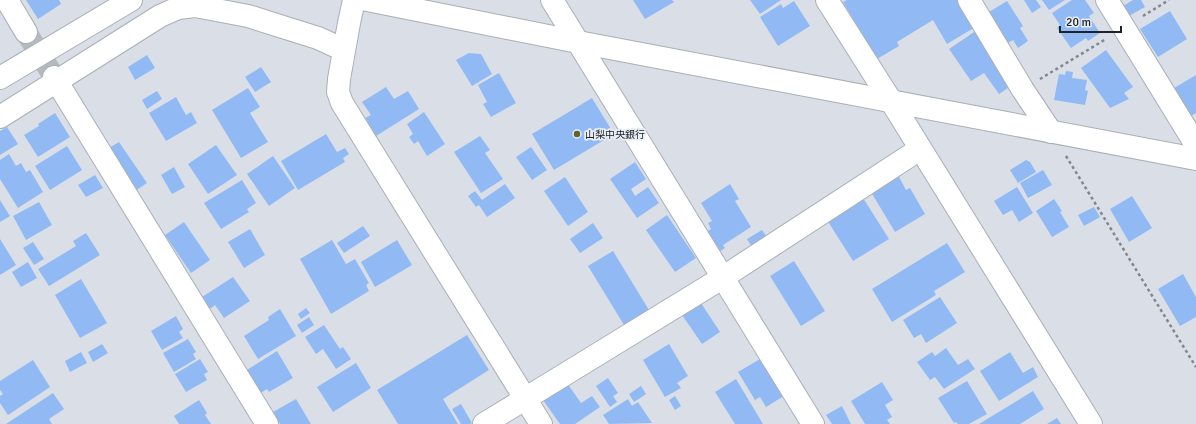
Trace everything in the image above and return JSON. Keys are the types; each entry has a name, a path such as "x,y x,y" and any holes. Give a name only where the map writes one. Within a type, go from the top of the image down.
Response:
{"street":[{"path":"7,0 26,32"},
{"path":"0,78 131,0"},
{"path":"354,0 339,79 338,92 342,103 541,424"},
{"path":"367,0 578,42 1196,159"},
{"path":"552,0 813,424"},
{"path":"827,0 1091,424"},
{"path":"969,0 1023,90 1051,132"},
{"path":"1107,0 1196,145"},
{"path":"0,116 55,79 160,16 178,8 195,6 248,16 318,38 344,50"},
{"path":"55,79 266,424"},
{"path":"484,424 722,278 920,149"}],"path":[{"path":"1023,90 1169,0"},
{"path":"1051,132 1196,367"}],"building":[{"path":"26,0 59,0 61,4 38,19"},
{"path":"633,0 672,0 674,2 645,19"},
{"path":"750,0 781,0 760,14"},
{"path":"847,0 961,0 977,26 947,44 933,20 897,42 899,46 877,59 843,2"},
{"path":"1024,0 1036,0 1041,7 1032,13"},
{"path":"1042,0 1065,0 1049,10"},
{"path":"1072,0 1085,0 1094,13 1089,16 1100,33 1088,41 1086,38 1071,48 1057,28 1060,25 1052,13"},
{"path":"1133,0 1141,0 1145,7 1129,16 1123,6"},
{"path":"794,1 810,26 778,46 760,17 781,4 783,8"},
{"path":"1007,1 1023,26 1020,28 1028,41 1018,48 1013,40 1003,46 984,15"},
{"path":"1170,11 1187,39 1158,57 1140,29"},
{"path":"977,30 1014,84 999,94 984,73 971,81 949,49"},
{"path":"1106,50 1133,87 1124,93 1129,99 1110,108 1081,68"},
{"path":"469,53 481,54 492,74 472,86 456,60"},
{"path":"147,55 155,68 135,80 128,67"},
{"path":"261,67 271,82 255,92 245,77"},
{"path":"1066,71 1073,72 1072,78 1087,80 1085,90 1088,91 1085,105 1054,100 1059,74 1065,75"},
{"path":"499,73 516,103 491,117 483,104 487,102 478,85"},
{"path":"1196,75 1196,113 1191,116 1174,88"},
{"path":"386,87 394,99 408,91 419,109 376,136 365,118 371,115 362,102"},
{"path":"248,88 260,107 250,113 268,142 241,158 212,110"},
{"path":"157,91 162,99 147,109 142,100"},
{"path":"176,97 186,115 191,112 197,123 166,141 149,113"},
{"path":"592,98 614,134 554,170 532,134"},
{"path":"424,112 445,144 427,156 418,141 414,144 409,137 413,134 407,124"},
{"path":"55,113 70,137 38,157 24,135 39,126 38,124"},
{"path":"7,127 18,144 0,155 0,131"},
{"path":"326,134 337,152 345,148 349,154 343,158 345,162 298,190 281,161"},
{"path":"480,136 490,150 485,153 503,179 481,193 454,152"},
{"path":"119,142 147,183 132,193 104,151"},
{"path":"216,145 237,175 208,194 188,164"},
{"path":"67,146 82,170 50,190 35,166"},
{"path":"531,147 547,170 532,180 516,157"},
{"path":"9,154 16,166 21,163 26,172 30,170 43,192 18,208 0,179 0,160"},
{"path":"273,156 295,188 269,206 247,174"},
{"path":"1026,160 1030,162 1036,172 1018,183 1010,170"},
{"path":"635,162 646,179 631,189 635,196 648,187 659,203 637,218 610,179"},
{"path":"174,167 185,187 172,194 161,175"},
{"path":"1043,170 1052,185 1028,198 1020,183"},
{"path":"95,175 103,188 86,197 78,185"},
{"path":"898,175 906,190 910,188 925,214 895,232 871,192"},
{"path":"565,177 588,212 568,226 544,191"},
{"path":"242,180 256,203 247,209 249,212 221,229 204,203"},
{"path":"505,184 515,198 487,217 479,205 476,207 468,196 475,191 482,200"},
{"path":"730,184 739,199 735,201 751,227 723,245 725,248 717,253 704,233 711,229 708,223 712,221 701,203"},
{"path":"1017,187 1033,213 1019,222 1012,210 1003,215 994,201"},
{"path":"1132,196 1152,228 1129,242 1110,209"},
{"path":"863,198 889,239 853,261 827,220"},
{"path":"1054,199 1062,211 1060,212 1069,227 1052,237 1036,211"},
{"path":"0,200 10,216 0,222"},
{"path":"39,202 52,225 26,240 13,216"},
{"path":"1094,207 1100,217 1084,226 1078,215"},
{"path":"667,215 696,258 675,272 646,230"},
{"path":"184,222 210,260 191,273 165,235"},
{"path":"593,223 603,238 580,253 570,239"},
{"path":"363,226 370,236 344,253 337,243"},
{"path":"250,229 265,255 244,268 228,242"},
{"path":"762,230 767,237 752,247 747,239"},
{"path":"86,233 100,255 49,286 38,269 76,246 73,241"},
{"path":"0,239 16,265 0,275"},
{"path":"332,240 346,264 355,259 369,283 366,285 369,291 331,314 300,259"},
{"path":"397,240 412,265 375,287 361,262"},
{"path":"33,242 44,259 34,265 23,248"},
{"path":"947,243 965,272 934,291 936,295 892,322 872,289"},
{"path":"613,251 649,310 624,325 588,266"},
{"path":"794,261 825,311 801,326 770,276"},
{"path":"28,262 37,278 21,287 12,272"},
{"path":"1183,274 1196,297 1196,317 1180,326 1158,289"},
{"path":"233,277 250,301 224,318 215,305 207,311 199,299"},
{"path":"81,279 107,323 80,338 55,295"},
{"path":"940,297 957,323 926,343 921,334 914,338 903,320"},
{"path":"699,300 720,332 702,344 680,312"},
{"path":"306,308 310,313 301,319 298,314"},
{"path":"280,309 296,336 258,359 244,336 269,320 268,317"},
{"path":"176,316 183,329 179,332 183,338 162,350 151,331"},
{"path":"309,317 314,325 302,333 297,325"},
{"path":"324,325 340,349 343,347 351,359 336,369 323,349 316,354 305,337"},
{"path":"467,335 489,370 443,399 458,424 398,424 377,390"},
{"path":"188,339 196,352 193,354 196,359 174,372 163,353"},
{"path":"102,344 108,353 93,362 88,352"},
{"path":"669,344 688,376 677,383 681,388 665,397 643,360"},
{"path":"946,348 958,365 968,359 975,369 944,389 935,377 930,380 917,362 932,352 935,356"},
{"path":"277,351 293,378 269,392 267,389 256,396 242,373"},
{"path":"81,352 87,363 70,372 65,361"},
{"path":"1010,352 1023,373 1033,367 1038,377 999,401 980,371"},
{"path":"200,359 208,372 204,374 207,380 186,392 175,374"},
{"path":"760,359 765,368 769,366 787,394 766,407 760,397 755,400 738,372"},
{"path":"33,360 50,387 8,415 0,403 0,396 3,394 0,390 0,381"},
{"path":"356,363 371,388 333,412 317,387"},
{"path":"608,378 618,393 613,396 617,402 610,407 596,386"},
{"path":"736,379 763,424 735,424 715,392"},
{"path":"967,381 987,414 969,424 954,423 938,398"},
{"path":"882,382 893,400 885,405 892,417 887,420 890,424 865,424 851,401"},
{"path":"567,383 581,403 592,396 600,407 575,424 560,424 543,400"},
{"path":"641,386 646,394 634,402 629,394"},
{"path":"1033,391 1044,409 1020,424 979,424"},
{"path":"53,393 64,409 49,419 52,424 6,424"},
{"path":"675,396 681,406 675,410 669,400"},
{"path":"296,399 311,424 280,424 273,412"},
{"path":"628,399 632,406 638,402 652,423 609,424 603,415"},
{"path":"199,400 207,413 205,415 211,424 179,424 174,416"},
{"path":"461,404 472,423 461,424 452,409"},
{"path":"842,406 851,424 832,424 826,415"},
{"path":"1057,418 1061,424 1047,424"}],"tunnel":[{"path":"26,32 54,77"}],"place":[{"name":"山梨中央銀行","path":"577,134"}]}
